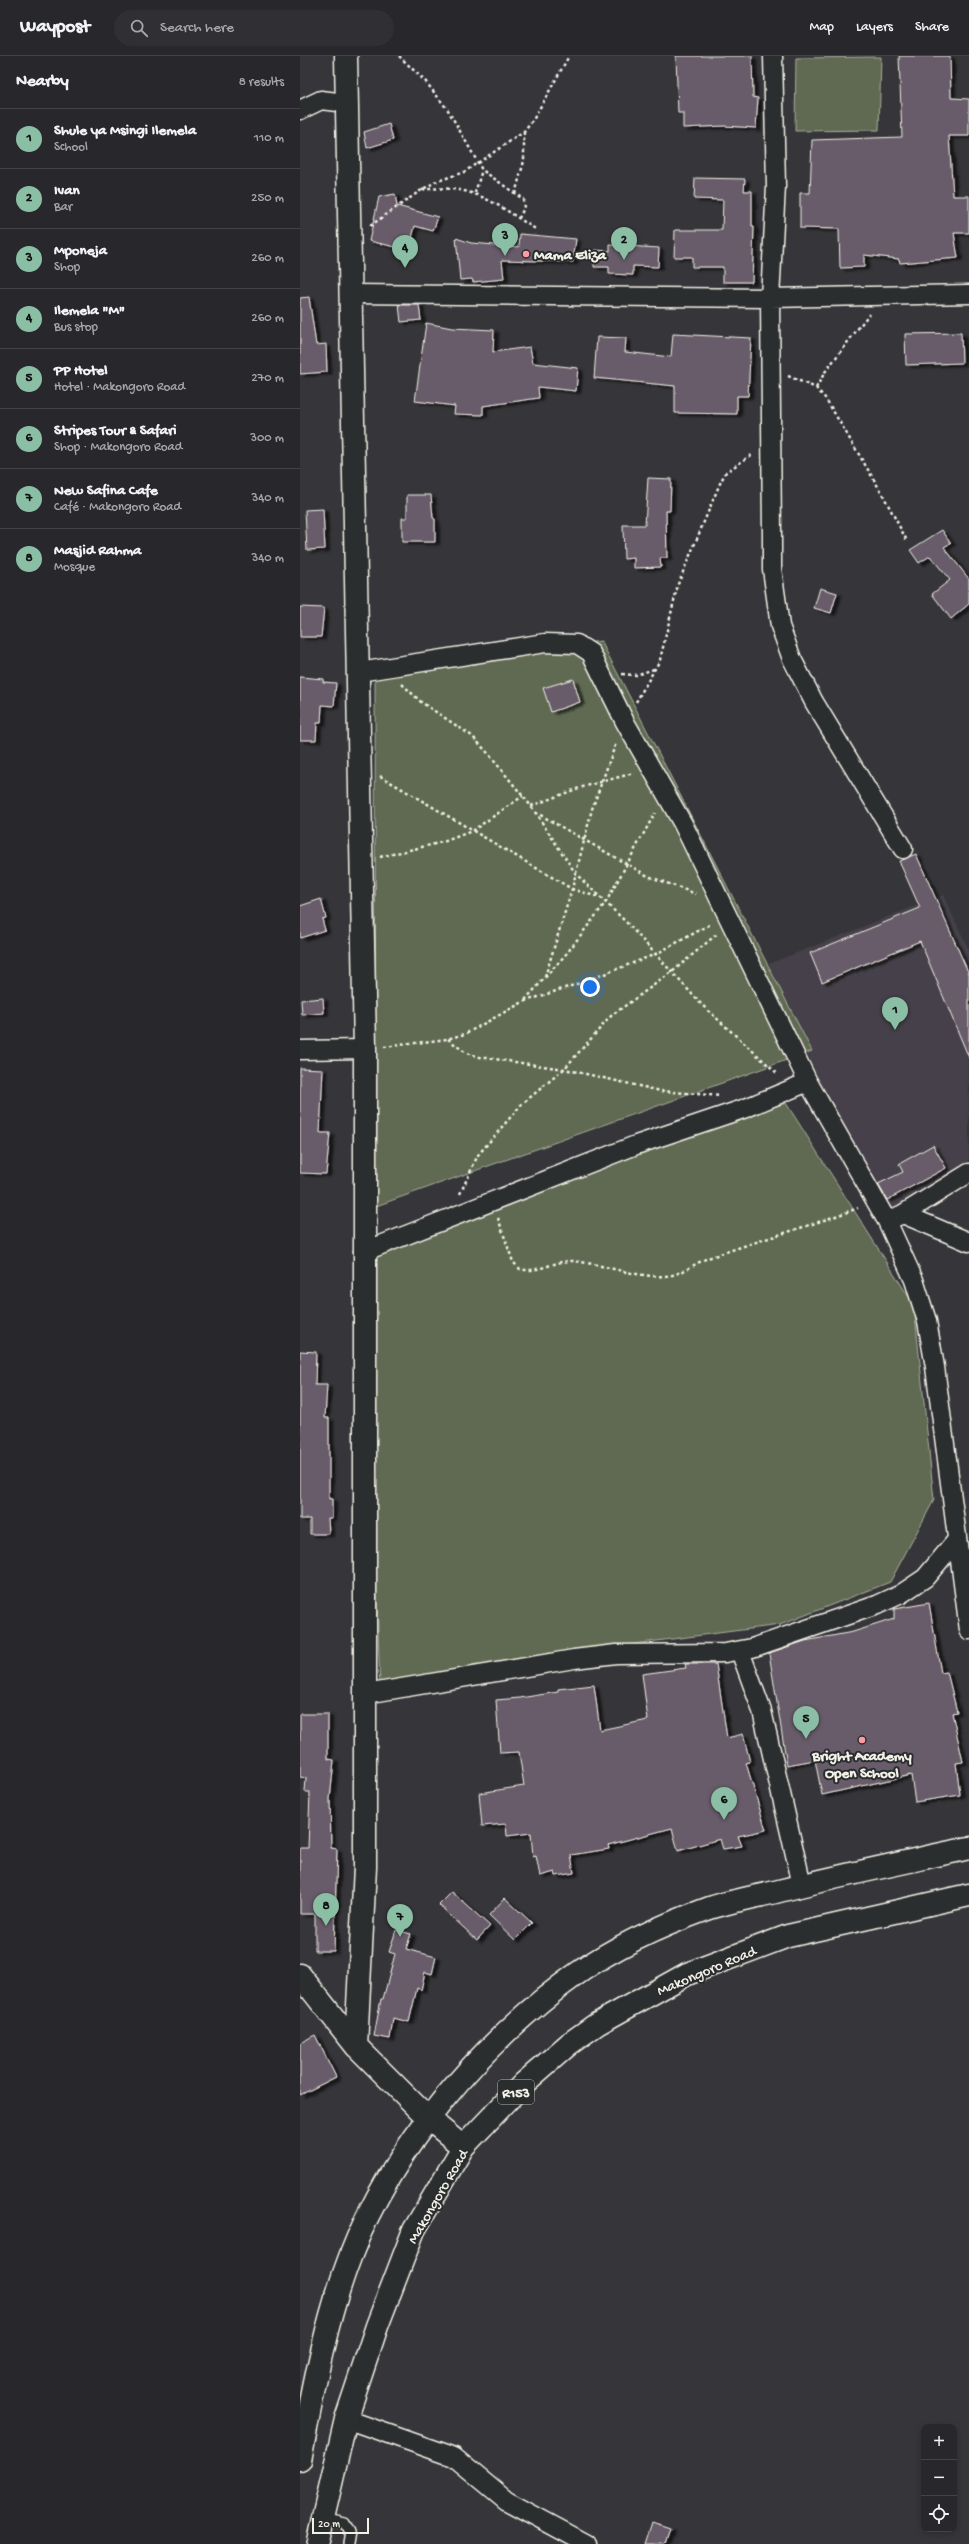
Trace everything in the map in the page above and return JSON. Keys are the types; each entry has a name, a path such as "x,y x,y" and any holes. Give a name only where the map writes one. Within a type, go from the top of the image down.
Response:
{"street":[{"path":"346,56 345,103 359,672 365,1049 363,1252 366,1694 365,1867 356,2046"},
{"path":"773,56 776,186 770,298 772,569 780,626 792,659 814,702 903,849"},
{"path":"300,110 321,100 345,103"},
{"path":"350,294 770,298 969,294"},
{"path":"359,672 386,669 527,645 565,642 577,644 586,649 602,672 626,722 666,794 726,912 800,1085 875,1201 895,1218 969,1242"},
{"path":"300,1050 365,1049"},
{"path":"363,1252 492,1200 636,1145 746,1108 800,1085"},
{"path":"895,1218 969,1173"},
{"path":"895,1218 927,1321 935,1367 956,1541 969,1630"},
{"path":"366,1694 574,1659 616,1654 740,1651 877,1605 901,1594 926,1578 956,1541"},
{"path":"740,1651 762,1711 802,1885"},
{"path":"300,2460 331,2316 350,2256 371,2211 396,2166 429,2119 467,2073 508,2032 542,2001 579,1972 631,1942 707,1909 802,1885 969,1848"},
{"name":"Makongoro Road","path":"317,2544 346,2419 377,2326 414,2230 464,2147 523,2084 569,2044 597,2024 687,1974 788,1936 969,1895"},
{"path":"300,1975 356,2046 429,2119 464,2147"},
{"path":"346,2419 454,2457 507,2501 587,2544"}],"lane":[{"path":"322,2518 345,2523 350,2532 348,2544"}],"path":[{"path":"399,56 426,82 448,110 479,162 482,170 525,203 519,218"},
{"path":"349,240 420,191 435,182 464,172 524,132 533,120 569,56"},
{"path":"515,194 524,161 524,132"},
{"path":"475,193 482,170"},
{"path":"420,191 448,187 475,193 537,230"},
{"path":"816,388 830,366 863,325 878,296"},
{"path":"770,372 790,376 816,388 826,399 862,459 907,541"},
{"path":"545,977 572,889 583,839 601,782 626,722 663,652 678,584 721,481 731,469 771,442"},
{"path":"386,669 421,702 472,736 531,806 576,874 606,902 702,1005 800,1085"},
{"path":"602,672 636,675 654,669"},
{"path":"360,763 472,831 572,889 601,898"},
{"path":"531,806 558,795 652,768"},
{"path":"523,1002 567,953 606,902 666,794"},
{"path":"362,861 443,842 472,831 523,796"},
{"path":"535,812 626,864 726,912"},
{"path":"365,1049 447,1039 465,1034 489,1023 523,1002 586,981 656,954 726,912"},
{"path":"457,1197 464,1186 470,1168 492,1137 521,1105 564,1069 612,1015 672,972 726,912"},
{"path":"447,1039 466,1053 480,1057 564,1069 661,1091 726,1096"},
{"path":"492,1200 511,1258 520,1270 530,1270 556,1263 572,1261 634,1273 664,1276 677,1274 708,1258 799,1230 875,1201"}],"shaded area":[{"path":"943,895 969,950 969,1170 884,1222 766,965"}],"green space":[{"path":"881,57 879,130 795,131 796,58"},
{"path":"601,641 812,1051 376,1206 375,673"},
{"path":"786,1103 914,1305 934,1500 890,1582 780,1625 618,1646 380,1688 365,1241"}],"building":[{"path":"676,56 752,56 753,97 758,98 756,128 724,126 683,128 683,113 678,113"},
{"path":"899,56 950,56 951,98 969,99 969,136 949,136 953,196 969,196 969,233 954,233 958,258 900,263 899,259 864,255 864,267 840,268 839,229 800,228 800,193 810,193 812,140 902,137"},
{"path":"389,124 393,140 367,148 364,132"},
{"path":"695,178 745,179 744,191 752,191 752,227 754,227 752,282 723,282 723,267 692,267 692,257 674,257 675,230 722,230 723,200 694,199"},
{"path":"395,194 397,206 438,217 433,231 415,226 409,250 369,241 379,197"},
{"path":"520,234 576,239 573,262 502,260 504,279 473,282 472,279 460,280 456,238 471,243 519,247"},
{"path":"610,245 659,248 658,267 633,266 633,275 609,274 609,267 594,267 594,250 610,251"},
{"path":"309,297 316,345 326,344 327,372 300,374 300,298"},
{"path":"399,305 419,305 421,320 401,322"},
{"path":"426,323 452,328 494,330 493,352 530,347 533,363 578,368 576,391 538,387 539,398 483,406 483,415 454,414 455,406 415,401"},
{"path":"961,333 962,363 906,365 905,334"},
{"path":"673,334 751,338 748,396 737,396 737,414 675,413 675,386 594,378 597,337 626,338 625,352 671,357"},
{"path":"648,478 671,479 670,511 666,511 667,558 660,558 661,567 634,568 634,558 624,559 623,525 645,525"},
{"path":"407,495 431,495 433,518 435,519 435,542 402,542 402,518 407,518"},
{"path":"323,509 325,549 307,550 305,510"},
{"path":"942,530 951,543 944,547 969,579 969,604 951,619 932,594 950,580 930,556 919,563 910,550"},
{"path":"820,588 837,593 831,613 814,608"},
{"path":"300,607 324,608 321,637 300,637"},
{"path":"300,677 323,679 323,682 336,683 334,706 322,705 321,723 317,723 316,740 300,740"},
{"path":"573,679 580,702 551,712 543,688"},
{"path":"916,854 969,974 969,1058 920,941 822,982 810,953 920,908 899,861"},
{"path":"321,899 326,918 322,919 325,930 300,938 300,906"},
{"path":"323,998 324,1013 302,1015 301,1000"},
{"path":"300,1068 323,1069 320,1133 330,1133 326,1174 300,1173"},
{"path":"933,1145 946,1168 887,1200 878,1184 903,1172 899,1164"},
{"path":"300,1351 316,1352 315,1385 327,1385 325,1418 329,1418 329,1499 332,1499 332,1518 328,1518 329,1534 310,1534 310,1519 300,1519"},
{"path":"929,1603 941,1673 947,1672 957,1712 952,1713 963,1762 956,1763 960,1795 915,1802 911,1775 822,1795 815,1760 787,1765 769,1653 805,1641 853,1632 894,1619 894,1609"},
{"path":"685,1664 716,1664 727,1738 743,1734 750,1762 746,1763 766,1830 738,1836 742,1846 723,1849 720,1839 678,1851 672,1828 608,1845 609,1849 571,1855 574,1873 556,1876 555,1872 540,1876 536,1856 533,1857 531,1833 507,1836 506,1824 482,1826 479,1793 524,1786 519,1752 500,1753 496,1700 520,1698 558,1692 558,1689 594,1685 600,1730 648,1720 642,1674 686,1668"},
{"path":"300,1714 328,1714 328,1759 334,1760 330,1799 331,1848 337,1849 334,1951 315,1951 315,1914 300,1914 300,1848 308,1848 310,1792 305,1792 306,1778 300,1777"},
{"path":"452,1892 490,1926 477,1940 439,1905"},
{"path":"505,1898 532,1923 515,1940 489,1915"},
{"path":"396,1930 411,1934 406,1949 436,1957 432,1974 425,1972 421,1990 417,1988 409,2022 393,2018 390,2039 374,2036 381,1999 383,1999 395,1954 389,1952"},
{"path":"315,2035 336,2077 300,2095 300,2043"},
{"path":"652,2522 670,2528 665,2544 645,2544"}],"place":[{"name":"Mama Eliza","path":"526,254"},
{"name":"Mponeja","path":"505,256"},
{"name":"Ivan","path":"624,260"},
{"name":"Ilemela \"M\"","path":"405,268"},
{"name":"Shule ya Msingi Ilemela","path":"895,1030"},
{"name":"PP Hotel","path":"806,1739"},
{"name":"Bright Academy Open School","path":"862,1740"},
{"name":"Stripes Tour & Safari","path":"724,1820"},
{"name":"Masjid Rahma","path":"326,1926"},
{"name":"New Safina Cafe","path":"400,1937"}]}
